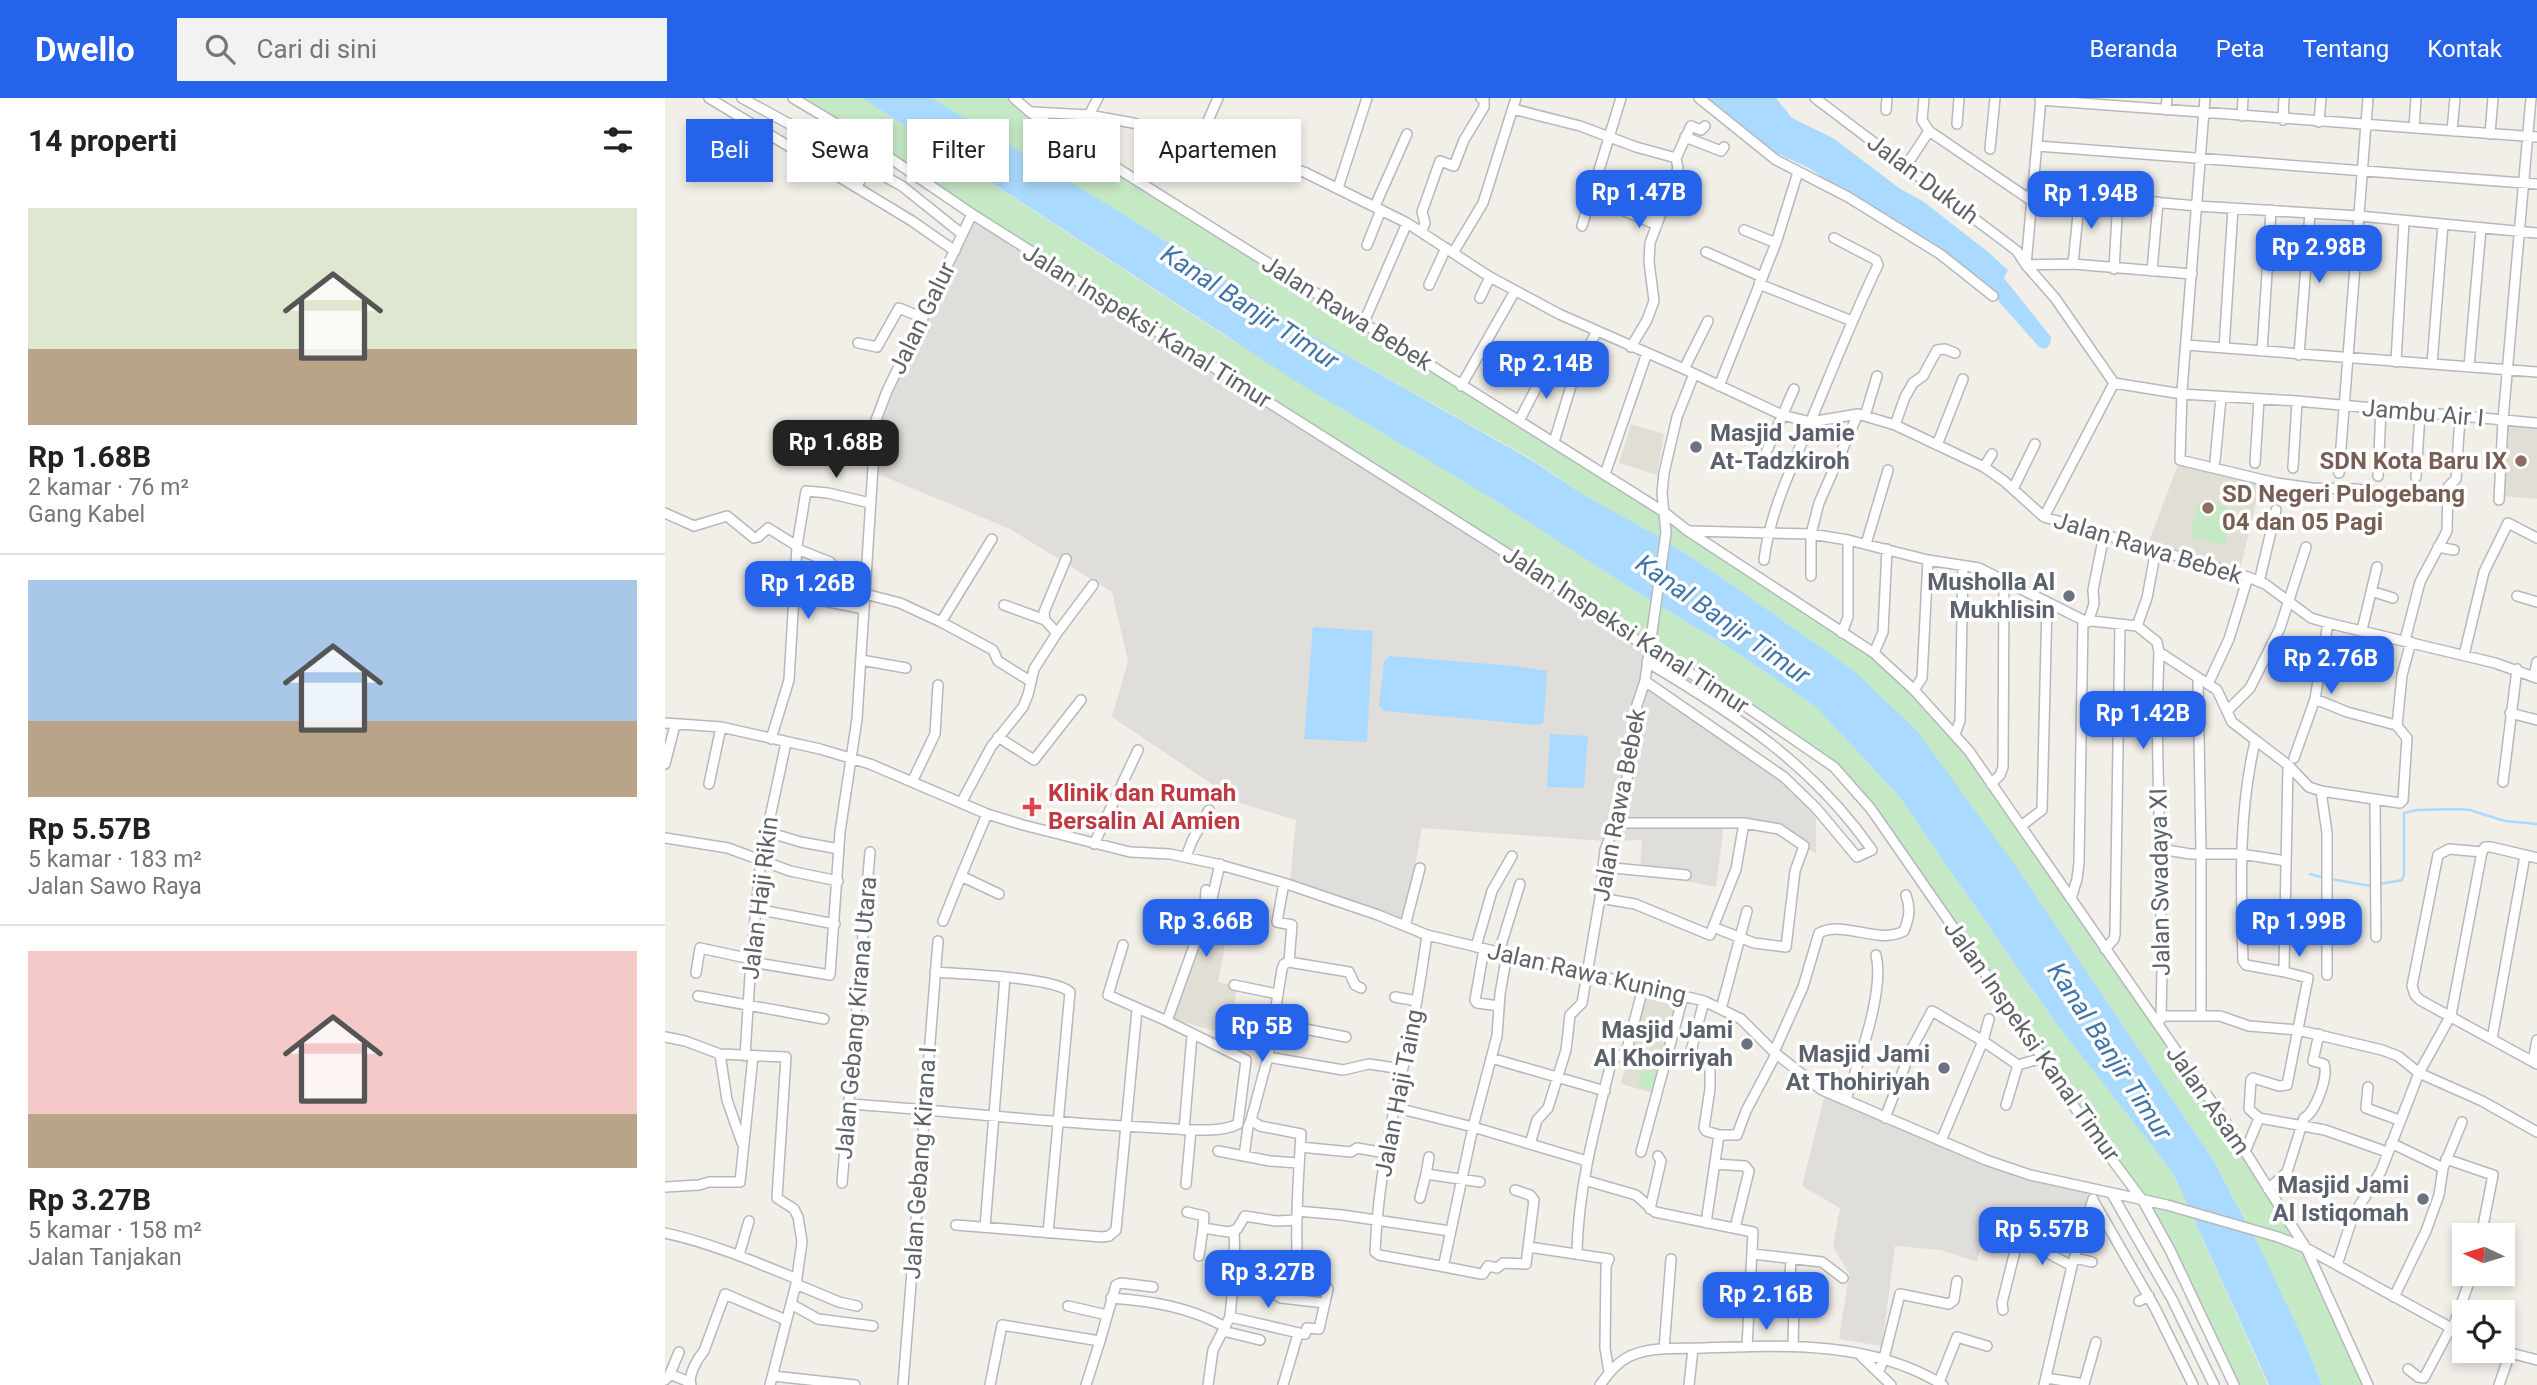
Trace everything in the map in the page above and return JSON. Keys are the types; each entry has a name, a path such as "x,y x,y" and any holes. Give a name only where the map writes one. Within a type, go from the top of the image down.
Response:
{"street":[{"path":"709,98 912,221 955,251"},
{"path":"742,98 787,124"},
{"name":"Jalan Inspeksi Kanal Timur","path":"793,98 868,143 972,214 1530,568 1648,648 1744,705 1819,755 1847,779 1924,884 2087,1125 2143,1201 2170,1250 2234,1385"},
{"name":"Jalan Rawa Bebek","path":"1016,98 1030,112 1217,232 1664,512 1688,531 1874,653 1915,690 1955,734 2022,827"},
{"path":"1089,115 1098,98"},
{"path":"1209,119 1218,98"},
{"path":"1338,188 1367,98"},
{"path":"1422,231 1425,223 1422,212 1440,161 1454,166 1464,140 1484,107 1484,99 1481,98"},
{"path":"1429,285 1483,203 1516,98"},
{"path":"1583,226 1622,98"},
{"path":"1699,98 1765,152 1848,197 1940,254 1993,296"},
{"name":"Jalan Dukuh","path":"1815,98 2017,251 2055,298 2113,385"},
{"path":"1886,110 1887,98"},
{"path":"1924,98 1922,120 1929,131 2032,196 2080,195 2197,206 2359,216 2537,233"},
{"path":"1957,124 1959,98"},
{"path":"1990,149 1995,98"},
{"path":"2167,98 2167,110"},
{"path":"2205,98 2182,394 2180,460 2276,483 2312,488 2356,489 2402,496"},
{"path":"2242,116 2243,98"},
{"path":"2283,120 2284,98"},
{"path":"2319,122 2321,98"},
{"path":"2339,473 2368,98"},
{"path":"2414,128 2416,98"},
{"path":"2452,131 2455,98"},
{"path":"2490,134 2493,98"},
{"path":"2499,500 2503,420 2524,183 2533,137 2531,98"},
{"path":"2192,274 2073,264 2026,265 2041,99 2128,102 2167,110 2533,137"},
{"path":"1513,109 1580,126 1609,138 1677,158"},
{"name":"Jalan Rawa Bebek","path":"1030,112 1089,115 1134,123"},
{"path":"1631,348 1654,301 1650,243 1678,168 1677,158 1691,126 1701,130 1705,126"},
{"path":"1906,166 1929,131"},
{"path":"1367,244 1407,134"},
{"path":"1685,137 1721,151 1724,146"},
{"path":"2037,146 2537,184"},
{"path":"1719,386 1776,243 1798,172"},
{"name":"Jalan Rawa Bebek","path":"1301,173 1408,223 1490,277 1596,332 1782,415 1811,422 1861,415 1895,425 1984,467 2044,517 2248,577 2289,601 2311,618 2464,655 2536,677"},
{"path":"893,181 963,234"},
{"path":"856,187 859,182"},
{"path":"1596,183 1630,198 1630,201 1658,221"},
{"path":"2073,264 2080,195"},
{"path":"1592,197 1658,221"},
{"path":"2113,269 2119,199"},
{"path":"2152,271 2158,202"},
{"path":"2224,348 2234,208"},
{"path":"2262,351 2271,210"},
{"path":"2299,355 2310,213"},
{"name":"Jalan Galur","path":"751,960 830,975 843,802 851,758 861,660 876,420 972,214"},
{"path":"2396,362 2404,220"},
{"path":"1364,322 1408,223"},
{"path":"2432,364 2443,225"},
{"path":"2469,368 2480,228"},
{"path":"1744,230 1776,243"},
{"path":"1764,560 1768,533 1782,490 1878,265 1876,260 1835,238"},
{"path":"1706,252 1760,280 1853,321"},
{"path":"1480,298 1490,277"},
{"path":"1461,386 1515,291"},
{"path":"858,343 877,347 899,308 923,318"},
{"path":"1684,369 1707,321"},
{"path":"1554,442 1571,386 1596,332"},
{"path":"2186,345 2537,372"},
{"path":"1895,425 1905,397 1913,383 1923,376 1937,350 1945,349 1955,353"},
{"path":"1605,474 1647,354"},
{"path":"1519,421 1547,367"},
{"name":"Jalan Rawa Bebek","path":"1530,1144 1537,1120 1548,1108 1558,1076 1568,1037 1570,1016 1582,1003 1600,898 1605,850 1624,801 1637,705 1645,681 1666,533 1664,473 1667,454 1681,405 1695,374"},
{"path":"1811,576 1811,534 1819,503 1877,376"},
{"path":"1937,445 1963,379"},
{"path":"2044,517 2113,385"},
{"name":"Jambu Air I","path":"2113,385 2221,398 2297,401 2537,423"},
{"path":"1761,464 1794,389"},
{"path":"2215,461 2221,398"},
{"path":"2255,463 2259,399"},
{"path":"2293,468 2297,401"},
{"path":"2378,476 2381,409"},
{"path":"2416,477 2420,412"},
{"path":"1688,531 1811,534 1849,540 1928,560 1979,568 2085,621 2137,626 2157,642 2159,652 2221,694 2232,722 2255,742 2291,762 2309,787 2400,803 2403,800 2407,738 2397,726 2402,675 2420,582 2447,531 2448,487 2456,480 2460,416"},
{"path":"2013,489 2035,443"},
{"path":"1984,467 1992,453"},
{"path":"1865,544 1888,470"},
{"path":"771,739 789,680 797,547 806,491 870,503"},
{"path":"2259,582 2276,510"},
{"path":"665,513 694,526 727,516 754,538 766,528 770,528 797,547 832,564 821,592 824,601 864,609"},
{"path":"2464,655 2484,572 2508,523 2537,538"},
{"path":"2071,899 2079,863 2085,621 2094,604 2093,590 2104,535"},
{"path":"941,622 992,539"},
{"path":"1842,633 1848,617 1849,540"},
{"path":"2227,711 2253,681 2280,628 2306,547"},
{"path":"2438,547 2454,550"},
{"path":"1874,653 1883,632 1887,549"},
{"path":"2137,626 2147,598 2156,549"},
{"path":"1045,620 1044,611 1066,559"},
{"path":"1915,690 1921,678 1928,560"},
{"path":"1955,734 1960,721 1963,566"},
{"path":"2362,630 2377,566"},
{"path":"2207,684 2229,639 2248,577"},
{"path":"1991,784 2000,775 2003,767 2004,581"},
{"path":"795,584 821,592"},
{"path":"961,803 998,737 1023,707 1041,655 1093,585"},
{"path":"2371,591 2393,598"},
{"path":"865,594 909,606 941,622 993,650 998,661 1030,681"},
{"path":"2517,596 2537,602"},
{"path":"2022,827 2042,810 2047,603"},
{"path":"1005,605 1045,620 1057,633"},
{"path":"2285,972 2291,762 2315,699 2328,623"},
{"path":"2105,950 2115,934 2120,624"},
{"name":"Jalan Swadaya XI","path":"2158,1027 2162,1016 2157,714 2159,652"},
{"path":"861,660 906,668"},
{"path":"1645,681 1784,777 1816,808 1857,857 1873,850 1822,787 1766,738 1647,662"},
{"path":"2536,677 2537,662"},
{"path":"2503,782 2517,669"},
{"path":"2198,678 2201,1016"},
{"path":"912,782 935,734 938,685"},
{"path":"2315,699 2347,712 2392,724"},
{"path":"998,737 1034,760 1081,700"},
{"path":"2510,713 2537,720"},
{"path":"665,764 670,724"},
{"name":"Jalan Rawa Kuning","path":"670,724 721,727 851,758 987,814 1130,852 1186,857 1220,864 1284,883 1427,935 1705,1001 1741,1019 1775,1053 1822,1090 1885,1118 2011,1169 2094,1196 2112,1194 2167,1205 2278,1237 2306,1248 2451,1329"},
{"path":"709,784 721,727"},
{"path":"2255,742 2246,782 2241,856 2244,963 2308,977 2287,1085 2281,1087 2253,1078 2249,1109 2259,1118 2325,1130 2493,1174 2484,1223"},
{"name":"Jalan Haji Rikin","path":"665,1187 740,1182 749,1056 748,1005 761,859 786,743"},
{"path":"1094,844 1138,750"},
{"path":"2321,791 2327,833 2327,975"},
{"path":"2375,800 2376,937"},
{"path":"1186,857 1209,810"},
{"path":"943,921 987,814"},
{"path":"1615,823 1744,823 1783,830 1804,846 1795,871 1786,947 1754,943 1713,927"},
{"path":"1600,898 1635,904 1708,935 1736,869 1744,823"},
{"name":"Jalan Asam","path":"2022,827 2245,1152 2306,1248 2368,1385"},
{"path":"767,832 839,849"},
{"path":"665,838 714,845 790,871 838,881"},
{"path":"2337,1265 2353,1216 2381,1171 2399,1119 2451,1015 2482,852 2491,847 2537,858"},
{"path":"2482,852 2449,849 2438,855 2412,986 2420,1000 2535,1063 2537,1040"},
{"name":"Jalan Gebang Kirana Utara","path":"842,1183 870,852"},
{"path":"2161,852 2241,856 2286,865"},
{"path":"1499,1006 1478,1003 1475,1000 1480,948 1492,891 1511,856"},
{"path":"2492,1039 2525,856"},
{"path":"1209,914 1220,864"},
{"path":"1603,867 1686,875"},
{"path":"1405,926 1420,868"},
{"path":"961,876 999,894"},
{"path":"1284,883 1277,922 1292,925 1289,962"},
{"path":"1440,1266 1444,1263 1473,1127 1497,1035 1503,953 1520,884"},
{"path":"1167,1021 1196,945 1206,906 1206,890"},
{"path":"1705,1001 1690,1052 1693,1058 1710,1064 1710,1089 1704,1128 1719,1135 1737,1135 1803,987 1819,933 1833,929 1882,936 1897,935 1904,931 1909,919 1906,895"},
{"path":"756,909 835,924"},
{"path":"1721,1009 1747,911"},
{"name":"Jalan Haji Taing","path":"1427,935 1417,1001 1385,1153 1375,1252 1378,1255 1440,1266"},
{"name":"Jalan Gebang Kirana I","path":"903,1385 938,941"},
{"path":"850,1104 1127,1127 1187,1130 1234,1126 1240,1121 1246,1060 1167,1021 1108,996 1123,945"},
{"path":"696,973 700,948 751,960"},
{"path":"1846,1099 1865,1044 1878,980 1876,956"},
{"path":"1244,1157 1248,1126 1268,1057 1283,966 1289,962 1349,972 1355,985 1361,988"},
{"path":"935,972 1005,977 1062,986 1070,992 1048,1233"},
{"path":"985,1227 1005,977"},
{"path":"1234,985 1277,994"},
{"path":"1577,1253 1587,1161 1612,1059 1626,1053 1643,988"},
{"path":"698,996 824,1019"},
{"path":"1395,997 1417,1001"},
{"path":"1641,1152 1683,997"},
{"path":"956,1225 1102,1237 1112,1233 1118,1226 1137,1010"},
{"path":"1885,1118 1911,1050 1931,1011 1964,1028 2018,1065"},
{"path":"2162,1016 2220,1016 2249,1026 2298,1030 2388,1052 2398,1056 2420,1073 2482,1101 2537,1132"},
{"path":"1941,1141 1983,1041 1989,1019"},
{"path":"1274,1023 1346,1037"},
{"path":"2268,1189 2287,1172 2304,1116 2311,1113 2326,1071 2323,1063 2313,1061 2319,1034"},
{"path":"1186,1184 1192,1035"},
{"path":"665,1037 720,1054 786,1057 777,1195 778,1199 792,1206 798,1217 802,1242 797,1282 771,1381 855,1385"},
{"path":"720,1054 727,1100 744,1147"},
{"path":"1268,1057 1343,1070 1369,1063 1402,1069"},
{"path":"1491,1058 1605,1091"},
{"path":"2018,1065 2042,1058"},
{"path":"2006,1105 2018,1065"},
{"path":"2368,1087 2367,1108 2399,1119"},
{"path":"1393,1107 1473,1127 1587,1161"},
{"path":"2245,1152 2259,1118"},
{"path":"1230,1317 1305,1334 1307,1328 1319,1330 1327,1287 1299,1279 1297,1215 1301,1134 1260,1126 1251,1120"},
{"path":"2395,1297 2433,1214 2445,1163 2462,1122"},
{"path":"1706,1223 1719,1135"},
{"path":"1300,1147 1351,1152 1355,1147 1385,1153"},
{"path":"1218,1151 1298,1163"},
{"path":"1650,1209 1661,1161 1658,1156"},
{"path":"1420,1198 1429,1157"},
{"path":"1715,1164 1745,1166 1749,1171 1735,1228"},
{"path":"1426,1174 1480,1182"},
{"path":"1584,1180 1636,1195 1650,1209 1660,1213 1753,1232 1747,1346"},
{"path":"1440,1266 1483,1274 1487,1266 1497,1268 1503,1263 1525,1264 1534,1200 1530,1195 1515,1191"},
{"path":"2112,1194 2172,1298 2214,1385"},
{"path":"2094,1196 2073,1262 2045,1381 2084,1384 2096,1342"},
{"path":"2094,1196 2149,1296 2193,1385"},
{"path":"1187,1212 1204,1216 1199,1256"},
{"path":"1208,1385 1213,1350 1230,1317 1235,1263 1234,1231 1245,1216 1276,1221 1297,1215 1377,1220 1450,1231"},
{"path":"739,1255 749,1221"},
{"path":"1203,1228 1234,1231"},
{"path":"665,1233 696,1240 739,1255 839,1301 857,1306"},
{"path":"2003,1310 2017,1243 2073,1262 2092,1262"},
{"path":"1529,1247 1609,1259 1606,1266 1605,1348 1609,1372"},
{"path":"1753,1254 1822,1262 1843,1278"},
{"path":"1664,1349 1671,1259"},
{"path":"1791,1259 1793,1346"},
{"path":"1235,1263 1297,1264"},
{"path":"1879,1371 1900,1294 1949,1304 1954,1300 1957,1281"},
{"path":"1086,1385 1114,1287 1118,1283 1153,1287"},
{"path":"1247,1283 1274,1290 1276,1295 1282,1298 1325,1303"},
{"path":"2408,1369 2424,1378 2451,1329 2467,1286"},
{"path":"679,1352 670,1362 668,1377 690,1383 725,1294 786,1320"},
{"path":"2139,1301 2149,1296"},
{"path":"1111,1298 1148,1300 1183,1309 1212,1320 1224,1329 1260,1340"},
{"path":"791,1304 823,1320 873,1326"},
{"path":"1068,1306 1107,1315"},
{"path":"990,1385 1000,1326 1003,1324 1100,1341"},
{"path":"1283,1385 1299,1333"},
{"path":"1600,1385 1609,1372 1630,1357 1664,1349 1747,1346 1793,1346 1884,1358 1941,1384 1955,1338 1987,1346"},
{"path":"1689,1385 1693,1349"},
{"path":"1858,1353 1891,1385"},
{"path":"2515,1354 2537,1360"},
{"path":"2499,1385 2504,1363"}],"shaded area":[{"path":"976,220 1648,648 1645,681 1754,756 1816,808 1816,853 1768,830 1724,824 1716,887 1640,872 1642,840 1604,841 1422,828 1404,926 1290,882 1296,820 1240,803 1112,717 1128,661 1112,592 1010,529 878,474 878,432 901,372"},
{"name":"SDN Kota Baru IX","path":"2506,423 2537,426 2537,499 2503,496"},
{"path":"1631,424 1664,434 1657,475 1619,463"},
{"name":"SD Negeri Pulogebang 04 dan 05 Pagi","path":"2180,460 2263,475 2240,569 2149,541"},
{"path":"1220,869 1224,870 1212,903 1229,923 1218,982 1237,987 1232,1017 1226,1017 1222,1033 1173,1019"},
{"path":"1644,991 1681,999 1657,1094 1621,1084"},
{"path":"1826,1090 2009,1173 2088,1193 2075,1249 1983,1238 1977,1262 1940,1250 1895,1246 1882,1346 1839,1339 1849,1274 1833,1246 1840,1208 1802,1186"}],"green space":[{"path":"793,98 862,98 907,127 907,171 893,162 893,119 826,119"},
{"path":"930,98 1014,98 1047,119 1023,119 1023,154 1009,146 1009,119 965,119"},
{"path":"1120,166 1134,175 1134,182 1145,182 1519,421 1874,653 1955,734 2021,826 2306,1248 2368,1385 2322,1385 2303,1338 2251,1230 2212,1158 2022,875 1853,670 1670,544 1582,494 1533,460 1300,329 1149,230 1069,182 1120,182"},
{"path":"924,182 990,182 1219,332 1492,498 1638,593 1730,648 1816,707 1898,795 2052,1018 2173,1173 2268,1385 2234,1385 2143,1201 1859,794 1834,767"},
{"path":"2198,501 2233,509 2225,545 2190,537"},
{"path":"1646,1056 1661,1060 1653,1090 1638,1086"}],"water":[{"path":"862,98 932,98 967,119 907,119 907,127"},
{"path":"1703,98 1776,98 1792,118 1833,138 1899,188 1924,202 2008,270 2004,278 2051,337 2050,344 2046,349 2039,347 1994,296 1809,168 1759,145"},
{"name":"Kanal Banjir Timur","path":"1009,145 1023,153 1023,182 1070,182 1300,329 1533,461 1582,494 1661,538 1853,670 1917,731 2022,875 2212,1158 2259,1246 2322,1385 2269,1385 2173,1173 2055,1022 1898,795 1816,707 1730,648 1638,593 1493,499 1297,382 991,182 1009,182"},
{"path":"1313,627 1373,631 1367,742 1304,739"},
{"path":"1390,656 1547,671 1542,724 1384,711 1379,705 1384,662"},
{"path":"1550,734 1588,736 1584,788 1547,787"}],"waterway":[{"path":"2380,884 2402,880 2404,875 2404,813 2459,809 2505,821 2537,824"},
{"path":"2310,874 2324,878"},
{"path":"2331,879 2371,886"}],"place":[{"name":"Masjid Jamie At-Tadzkiroh","path":"1696,447"},
{"name":"SDN Kota Baru IX","path":"2521,461"},
{"name":"SD Negeri Pulogebang 04 dan 05 Pagi","path":"2208,508"},
{"name":"Musholla Al Mukhlisin","path":"2069,596"},
{"name":"Klinik dan Rumah Bersalin Al Amien","path":"1032,807"},
{"name":"Masjid Jami Al Khoirriyah","path":"1747,1044"},
{"name":"Masjid Jami At Thohiriyah","path":"1944,1068"},
{"name":"Masjid Jami Al Istiqomah","path":"2423,1199"}]}
